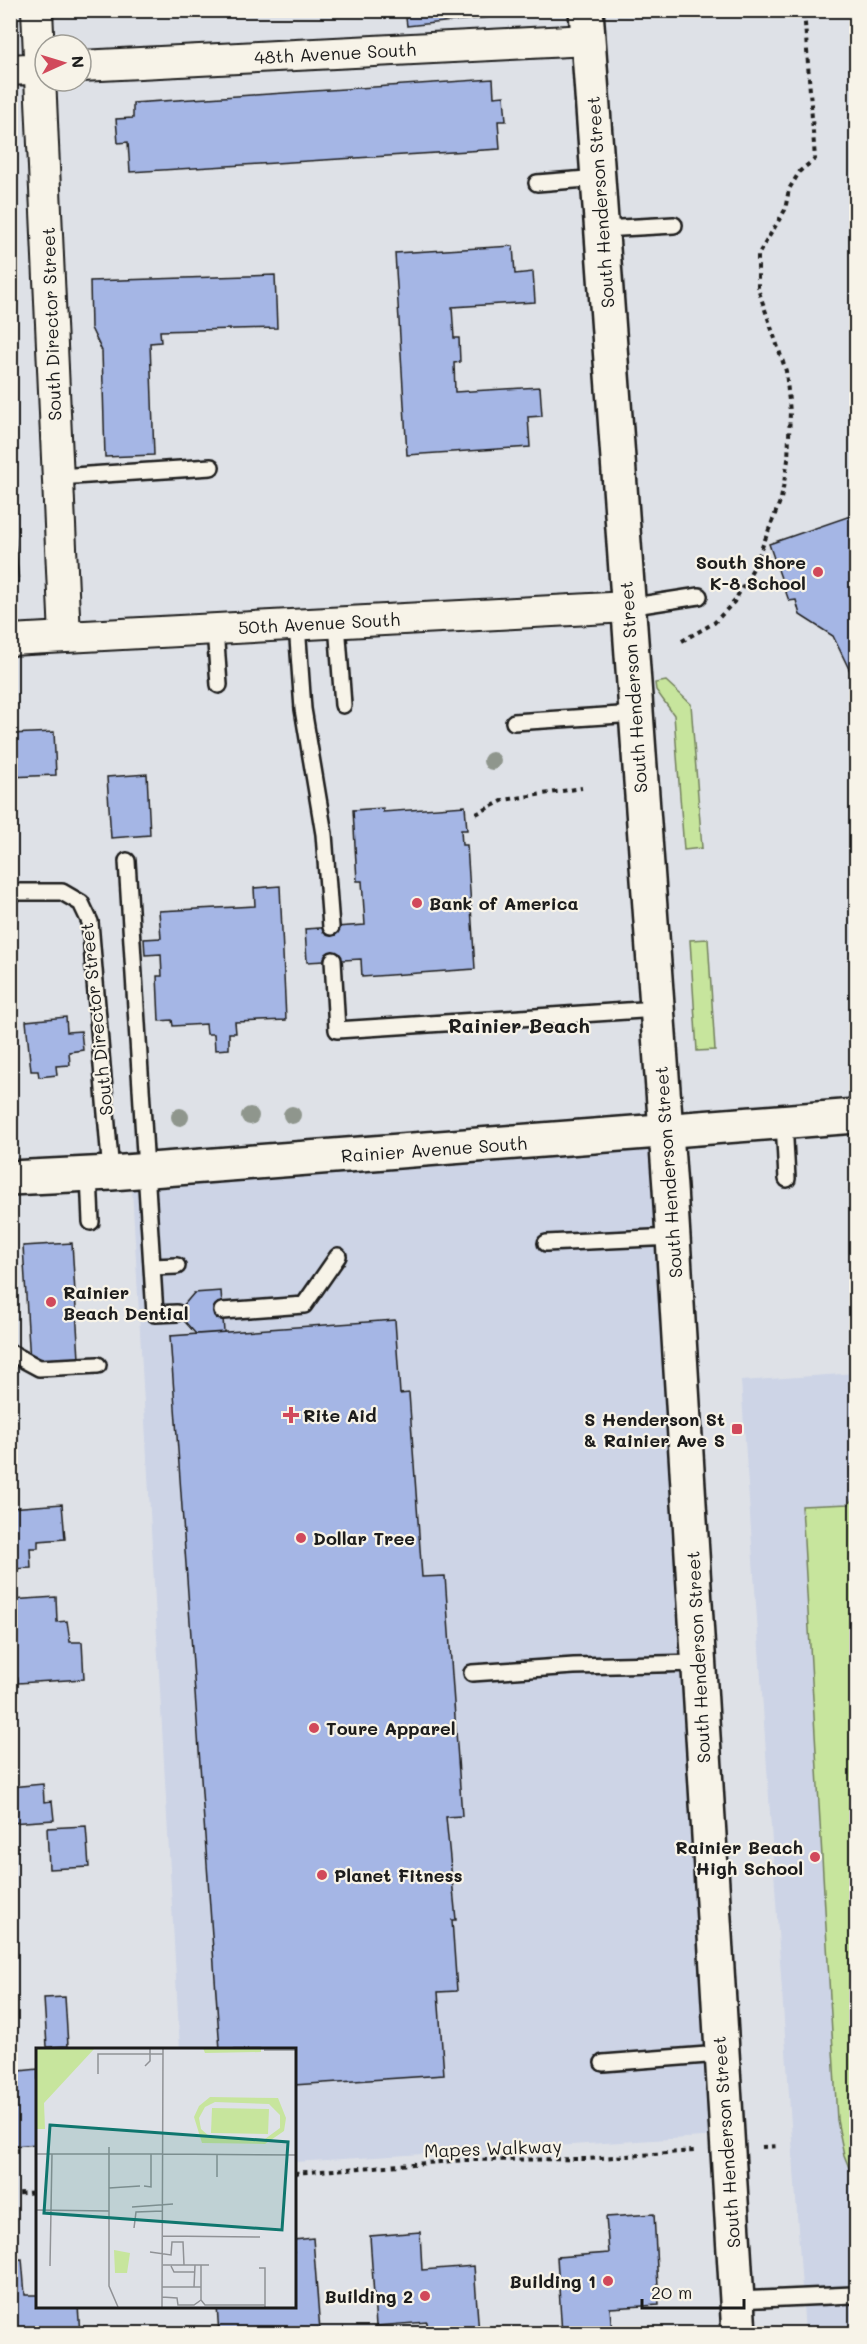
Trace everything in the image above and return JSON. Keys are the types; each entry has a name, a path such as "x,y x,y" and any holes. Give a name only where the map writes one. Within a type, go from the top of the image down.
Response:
{"main road":[{"name":"South Henderson Street","path":"587,25 673,1237 720,2054 739,2334"},
{"name":"Rainier Avenue South","path":"10,1178 100,1174 856,1116"}],"street":[{"name":"South Director Street","path":"37,10 39,33"},
{"name":"48th Avenue South","path":"93,65 587,25"},
{"path":"10,70 33,69"},
{"name":"South Director Street","path":"44,93 65,637"},
{"name":"50th Avenue South","path":"10,640 628,607"}],"lane":[{"path":"537,183 599,178"},
{"path":"603,229 674,225"},
{"path":"58,477 211,466"},
{"path":"628,607 699,596"},
{"path":"337,622 344,705"},
{"path":"297,625 303,709 324,834 331,927"},
{"path":"215,629 219,686"},
{"path":"514,722 635,714"},
{"path":"127,861 155,1314 177,1313"},
{"name":"South Director Street","path":"10,892 62,892 81,903 90,922 100,1174 91,1222"},
{"path":"333,960 337,1030 657,1010"},
{"path":"784,1121 787,1179"},
{"path":"546,1243 673,1237"},
{"path":"222,1311 304,1305 338,1256"},
{"path":"152,1267 177,1266"},
{"path":"13,1354 39,1368 98,1365"},
{"path":"472,1673 574,1666 698,1663"},
{"path":"603,2063 720,2054"},
{"path":"737,2300 853,2295"}],"path":[{"path":"682,642 714,623 734,602 756,565 781,499 788,460 790,412 786,371 758,289 758,255 785,210 789,189 800,171 815,159 804,10"},
{"path":"476,814 504,800 582,788"},
{"path":"758,2148 778,2146"},
{"name":"Mapes Walkway","path":"296,2173 466,2160 587,2159 693,2151"},
{"path":"10,2194 36,2192"}],"shaded area":[{"path":"656,1147 719,2136 296,2162 296,2048 180,2048 132,1188"},
{"name":"Rainier Beach High School","path":"856,1373 856,2333 805,2333 741,1381"}],"green space":[{"path":"666,681 691,704 702,848 684,850 674,715 656,690 655,683"},
{"path":"708,939 715,1050 697,1051 690,940"},
{"path":"856,1494 856,2185 844,2155 837,2120 802,1506 849,1504"}],"building":[{"path":"405,10 490,10 491,17 407,26"},
{"path":"493,79 494,97 504,96 506,121 498,121 500,149 130,172 128,142 118,143 116,119 133,118 133,103"},
{"path":"513,246 515,274 533,272 535,302 452,307 454,338 459,338 460,362 454,363 455,392 540,387 542,416 528,417 530,447 407,455 395,253"},
{"path":"275,275 277,328 160,331 161,342 150,343 154,455 105,457 102,351 91,328 90,281"},
{"name":"South Shore K-8 School","path":"856,514 856,668 850,671 833,636 800,615 796,600 789,601 769,544"},
{"path":"10,522 13,522 19,582 10,582"},
{"path":"54,732 56,775 10,777 10,734"},
{"path":"147,774 150,835 111,838 107,777"},
{"name":"Bank of America","path":"465,806 467,830 461,830 462,845 467,845 475,969 362,977 361,959 307,962 305,929 365,925 362,881 357,881 353,810 383,808 383,812"},
{"path":"280,886 286,1020 235,1022 236,1033 229,1033 229,1049 215,1050 214,1034 207,1034 206,1024 173,1026 172,1020 159,1021 157,976 162,976 161,954 145,955 144,939 161,938 159,911 255,906 254,888"},
{"path":"66,1017 67,1032 81,1031 83,1050 69,1052 70,1065 56,1066 57,1075 39,1077 38,1071 31,1071 26,1021"},
{"path":"851,1202 856,1202 856,1286"},
{"name":"Rainier Beach Dential","path":"72,1243 79,1359 30,1362 23,1246"},
{"path":"221,1291 224,1332 196,1334 177,1313 194,1293"},
{"path":"395,1320 400,1394 409,1393 422,1577 445,1576 462,1816 446,1817 456,1920 452,1920 457,1991 438,1992 444,2075 296,2085 296,2048 220,2048 170,1336"},
{"path":"62,1504 65,1539 38,1541 38,1548 30,1548 31,1568 10,1569 10,1508"},
{"path":"56,1597 57,1622 67,1621 70,1642 82,1642 84,1679 18,1683 18,1678 10,1679 10,1600"},
{"path":"10,1737 14,1737 15,1751 10,1751"},
{"path":"43,1784 44,1802 52,1801 54,1820 10,1823 10,1787"},
{"path":"86,1826 89,1867 49,1869 47,1828"},
{"path":"65,1997 68,2046 47,2047 44,1998"},
{"path":"36,2069 36,2144 13,2146 10,2072"},
{"name":"Building 1","path":"654,2214 659,2305 610,2308 612,2334 562,2334 557,2257 609,2253 606,2217"},
{"name":"Building 2","path":"420,2232 422,2270 474,2266 479,2334 428,2334 427,2322 376,2326 370,2236"},
{"path":"313,2238 320,2331 219,2334 217,2308 296,2308 296,2240"},
{"path":"22,2259 25,2295 36,2295 36,2308 78,2308 80,2334 10,2334 10,2260"}],"place":[{"name":"South Shore K-8 School","path":"818,572"},
{"name":"Bank of America","path":"417,903"},
{"name":"Rainier Beach Dential","path":"51,1302"},
{"name":"Rite Aid","path":"291,1415"},
{"name":"S Henderson St & Rainier Ave S","path":"737,1429"},
{"name":"Dollar Tree","path":"301,1538"},
{"name":"Toure Apparel","path":"314,1728"},
{"name":"Rainier Beach High School","path":"815,1857"},
{"name":"Planet Fitness","path":"322,1875"},
{"name":"Building 1","path":"608,2281"},
{"name":"Building 2","path":"425,2296"}],"district":[{"name":"Rainier Beach","path":"519,1025"}]}
